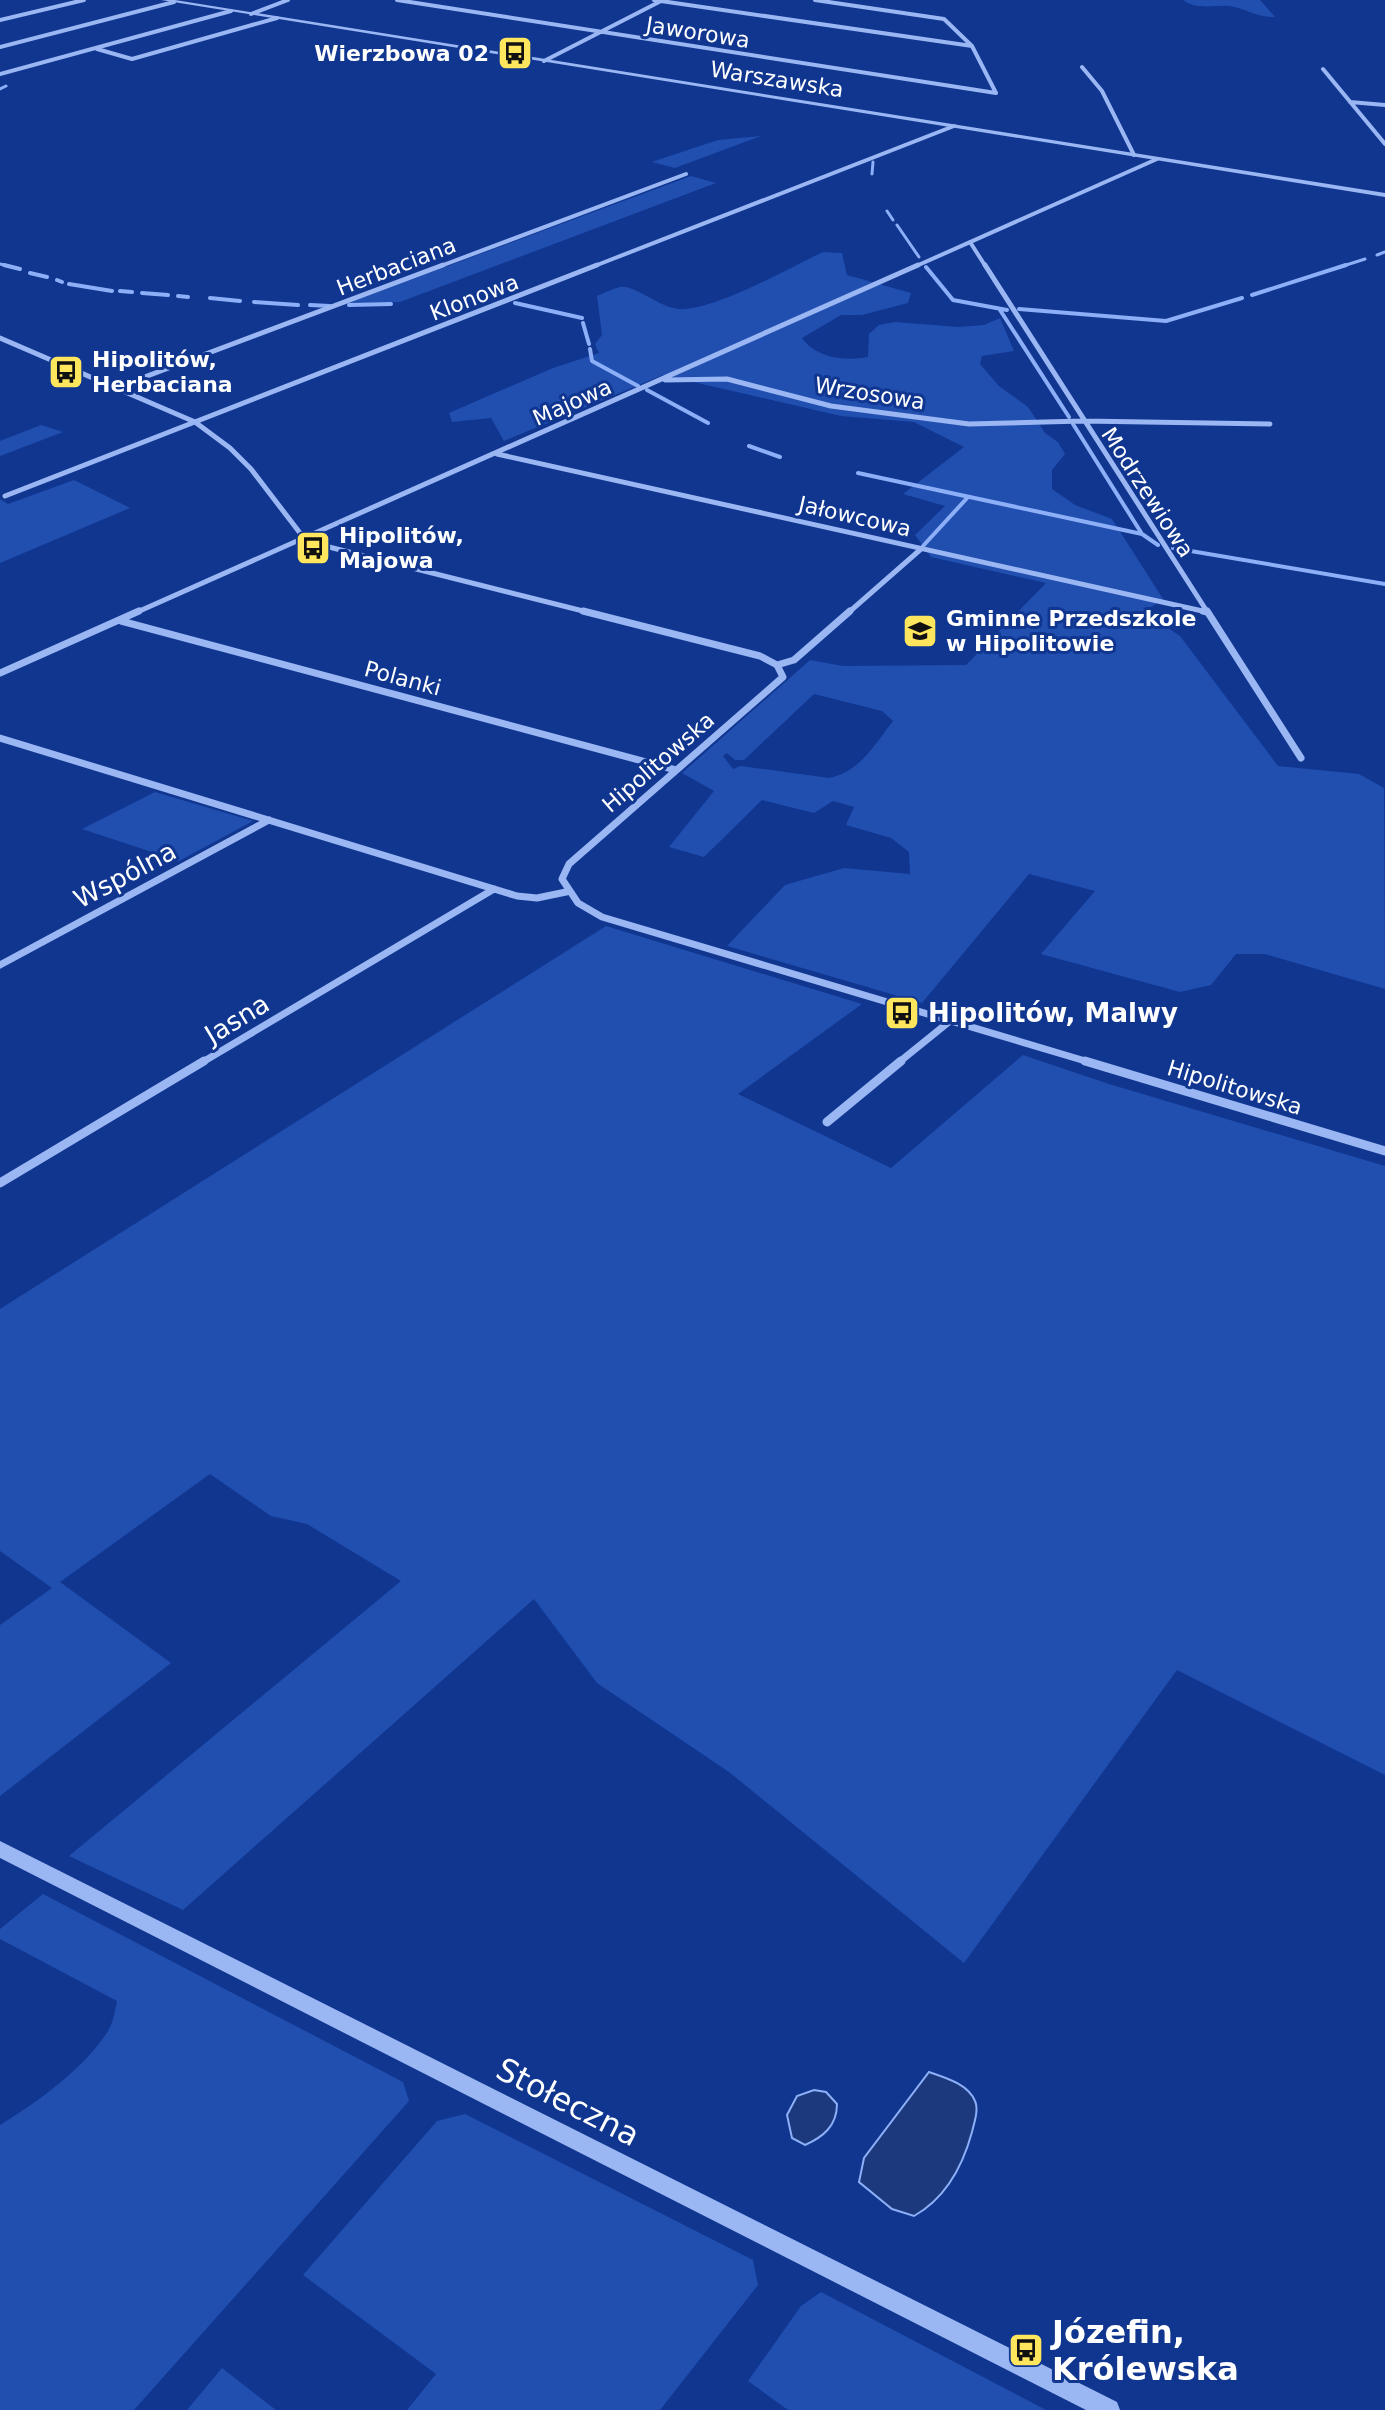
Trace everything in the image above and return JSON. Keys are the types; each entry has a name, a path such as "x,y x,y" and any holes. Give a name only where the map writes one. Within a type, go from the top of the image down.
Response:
{"street":[{"path":"0,20 84,0"},
{"name":"Warszawska","path":"164,0 1385,195"},
{"path":"251,14 288,0"},
{"name":"Jaworowa","path":"397,0 996,93 972,46"},
{"path":"654,0 972,46"},
{"path":"544,61 662,0"},
{"path":"815,0 944,19 972,46"},
{"path":"0,47 174,2"},
{"path":"0,74 231,11"},
{"path":"93,48 132,59 277,18"},
{"path":"1082,67 1102,91 1134,155"},
{"path":"1323,69 1384,142"},
{"path":"1349,102 1385,105"},
{"name":"Klonowa","path":"5,496 954,126"},
{"name":"Majowa","path":"0,673 1157,159"},
{"name":"Herbaciana","path":"117,387 686,174"},
{"name":"Modrzewiowa","path":"970,242 1301,758"},
{"path":"0,338 195,422 230,448 251,469 306,539 338,551 760,656 777,665 794,660 921,549"},
{"name":"Wrzosowa","path":"656,382 685,378 727,379 831,406 969,424 1083,421 1270,424"},
{"name":"Jałowcowa","path":"496,453 1207,612"},
{"name":"Polanki","path":"121,621 676,770"},
{"name":"Hipolitowska","path":"777,665 783,677 569,864 562,879 566,892 583,908 602,917 1385,1151"},
{"path":"0,738 523,898 566,892"},
{"name":"Wspólna","path":"0,965 269,820"},
{"name":"Jasna","path":"0,1183 494,889"},
{"path":"827,1122 950,1021"},
{"name":"Stołeczna","path":"0,1849 1109,2410"}],"shaded area":[{"path":"1183,0 1260,0 1275,17 1229,6 1194,5"},
{"path":"761,136 675,168 652,162 718,140"},
{"path":"691,176 716,183 400,302 348,303"},
{"path":"823,252 842,253 847,275 911,293 908,303 862,315 841,315 802,338 808,345 832,357 868,357 869,334 879,325 895,322 958,327 984,325 1000,318 1014,351 982,356 980,364 999,386 1028,407 1045,433 1058,442 1065,454 1052,470 1052,489 1075,505 1112,519 1163,599 1144,612 1180,636 1278,766 1359,774 1384,788 1385,989 1265,954 1236,954 1211,985 1180,992 1041,954 1095,891 1029,874 922,1003 727,946 785,885 844,868 910,874 909,852 891,838 846,825 854,807 833,801 814,813 762,800 704,857 669,847 714,791 682,773 810,660 843,666 966,665 1046,583 931,557 915,535 945,506 903,494 964,447 914,422 841,416 663,375 504,441 491,418 452,422 449,413 553,368 599,353 595,344 602,335 597,296 608,291 626,287 670,307 693,308 730,297","holes":["814,694 882,711 893,721 873,748 850,770 840,775 829,778 741,766 733,769 723,756 727,753 735,760 744,760"]},
{"path":"41,425 63,432 0,456 0,441"},
{"path":"74,480 130,508 0,563 0,499 8,504"},
{"path":"155,792 253,821 179,861 82,829"},
{"path":"606,926 862,1004 738,1094 891,1168 1023,1055 1109,1084 1385,1166 1385,1775 1177,1670 964,1963 729,1772 597,1683 534,1599 183,1910 69,1856 401,1581 307,1524 271,1516 210,1474 60,1582 171,1663 0,1796 0,1625 52,1588 0,1551 0,1309"},
{"path":"43,1894 403,2082 409,2101 134,2410 0,2410 0,2125 44,2095 86,2058 110,2028 117,2001 0,1939 0,1929"},
{"path":"929,2072 956,2082 967,2090 975,2101 976,2112 968,2144 952,2180 935,2200 914,2216 892,2209 859,2182 864,2158"},
{"path":"814,2090 826,2092 837,2104 835,2119 828,2130 805,2145 792,2138 787,2115 797,2096"},
{"path":"465,2114 753,2260 758,2285 660,2410 407,2410 436,2374 303,2275 437,2121"},
{"path":"821,2292 1046,2410 788,2410 748,2381 801,2306"},
{"path":"222,2368 276,2410 187,2410"}],"waterway":[{"path":"0,89 6,86"},
{"path":"872,174 873,162"},
{"path":"887,211 893,220"},
{"path":"897,225 919,257"},
{"path":"1377,255 1385,252"},
{"path":"1340,267 1365,259"},
{"path":"0,264 20,269"},
{"path":"1252,295 1346,265"},
{"path":"926,267 953,300 1007,310"},
{"path":"30,273 47,277"},
{"path":"57,280 62,282"},
{"path":"69,284 112,291"},
{"path":"120,291 132,292"},
{"path":"142,293 168,295"},
{"path":"178,296 188,297"},
{"path":"210,298 240,301"},
{"path":"1019,309 1166,321 1242,298"},
{"path":"254,302 298,305"},
{"path":"515,303 582,318"},
{"path":"349,305 391,304"},
{"path":"310,305 330,306"},
{"path":"1000,310 1069,417"},
{"path":"583,323 589,344"},
{"path":"590,349 592,361 638,386"},
{"path":"647,390 708,423"},
{"path":"1073,424 1142,534"},
{"path":"749,446 780,457"},
{"path":"858,473 1142,534"},
{"path":"923,546 968,497"},
{"path":"1142,534 1158,545"},
{"path":"1173,548 1385,584"}],"place":[{"name":"Wierzbowa 02","path":"515,53"},
{"name":"Hipolitów, Herbaciana","path":"66,372"},
{"name":"Hipolitów, Majowa","path":"313,548"},
{"name":"Gminne Przedszkole w Hipolitowie","path":"920,631"},
{"name":"Hipolitów, Malwy","path":"902,1013"},
{"name":"Józefin, Królewska","path":"1026,2350"}]}
